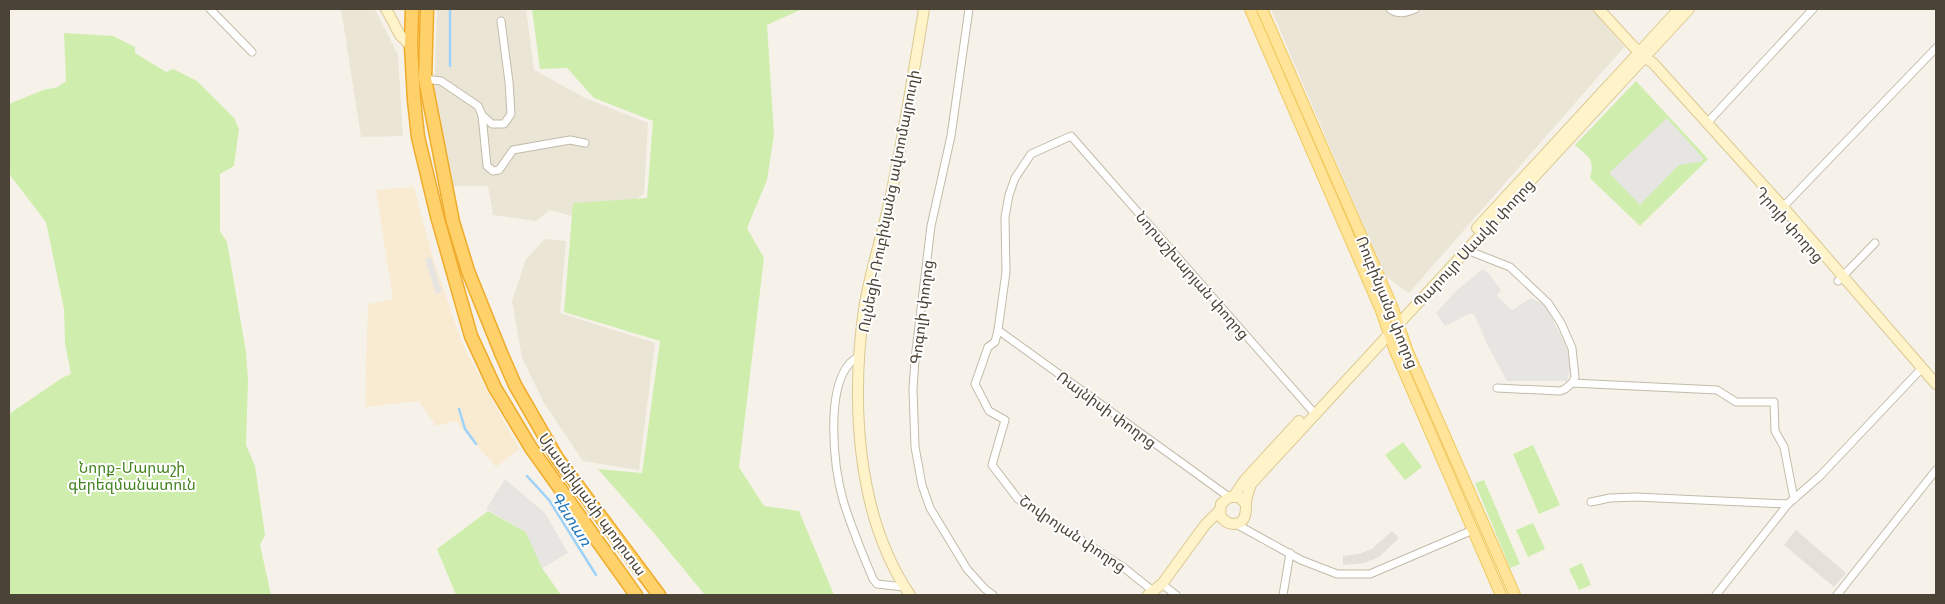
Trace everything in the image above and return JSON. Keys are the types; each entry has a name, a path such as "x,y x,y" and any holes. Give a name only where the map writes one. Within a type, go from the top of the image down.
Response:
{"highway":[{"name":"Մյասնիկյանի պողոտա","path":"412,9 411,46 418,138 437,216 471,336 495,388 531,448 636,595"},
{"name":"Մյասնիկյանի պողոտա","path":"427,9 425,79 453,222 468,271 515,385 557,458 659,595"}],"main road":[{"name":"Ռուբինյանց փողոց","path":"1250,9 1501,595"},
{"name":"Ռուբինյանց փողոց","path":"1262,9 1397,320 1408,352 1515,595"}],"street":[{"path":"210,9 252,52"},
{"path":"386,9 400,35 411,46"},
{"name":"Ուլնեցի-Ռուբինյանց ավտոմայրուղի","path":"907,591 879,533 869,497 860,434 859,356 868,288 900,152 924,9"},
{"name":"Գոգոլի փողոց","path":"969,9 951,136 931,226 915,359 913,389 914,447 922,485 930,508 967,569 993,595"},
{"path":"1390,9 1403,13 1415,9"},
{"name":"Դրոյի փողոց","path":"1599,9 1780,210 1936,390"},
{"name":"Պարույր Սևակի փողոց","path":"1245,518 1251,484 1388,329 1465,251 1642,55 1679,9"},
{"name":"Պարույր Սևակի փողոց","path":"1397,320 1642,55 1690,9"},
{"path":"1707,123 1813,9"},
{"path":"482,115 492,124 504,124 511,114 501,21"},
{"path":"1782,207 1936,48"},
{"name":"Դրոյի փողոց","path":"1642,55 1653,63 1782,207 1840,279"},
{"path":"425,79 441,81 478,106 482,115 487,166 493,170 499,170 513,150 570,140 585,143"},
{"name":"Շովրոյան փողոց","path":"1070,136 1030,154 1015,178 1005,217 1006,272 998,330 995,342 988,347 975,384 989,411 1005,420 992,465 1018,499 1124,567 1150,593"},
{"name":"Նորաշխարյան փողոց","path":"1070,136 1096,168 1121,193 1313,412"},
{"path":"1840,279 1875,243"},
{"path":"1465,251 1510,267 1548,303 1561,323 1572,348 1575,377 1572,383 1565,389 1560,391 1497,388"},
{"name":"Ռայնիսի փողոց","path":"998,330 1216,488 1226,505"},
{"path":"859,356 850,363 842,375 837,393 833,421 835,465 843,500 873,579 877,584 907,591"},
{"path":"1716,595 1791,501 1820,476 1920,370"},
{"name":"Դրոյի փողոց","path":"1920,370 1936,384"},
{"path":"1572,383 1717,390 1736,402 1774,402 1775,431 1784,447 1791,501"},
{"name":"Պարույր Սևակի փողոց","path":"1226,505 1244,481 1313,412"},
{"path":"1837,595 1936,470"},
{"path":"1591,502 1610,498 1636,497 1791,501"},
{"path":"1150,593 1162,584 1209,521 1226,505 1243,500 1246,504"},
{"path":"1226,505 1229,523 1236,524 1290,553 1337,574 1370,574 1473,530"},
{"path":"1236,524 1245,518 1255,534"},
{"path":"1283,595 1290,553"},
{"path":"1162,584 1176,595"}],"shaded area":[{"path":"341,9 375,9 398,55 403,136 361,137"},
{"path":"437,9 526,9 534,70 585,98 648,123 644,194 597,223 550,210 536,221 493,215 488,186 452,186 434,98"},
{"path":"1271,9 1592,9 1624,47 1409,293 1385,276"},
{"path":"1667,118 1704,159 1700,162 1679,165 1640,205 1609,173"},
{"path":"414,187 432,255 463,346 519,449 496,467 456,421 436,426 419,401 365,407 368,304 393,299 376,190"},
{"path":"545,239 566,241 560,313 655,343 639,470 583,461 544,403 522,358 512,301 526,259"},
{"path":"431,257 442,292 436,294 425,259"},
{"path":"1483,269 1501,290 1497,296 1512,310 1531,298 1545,305 1567,347 1570,369 1567,381 1507,381 1488,346 1474,314 1469,314 1445,326 1436,313 1456,291"},
{"path":"505,479 545,513 568,553 542,568 526,532 486,509"},
{"path":"1796,530 1846,573 1834,587 1784,545"},
{"path":"1392,531 1399,538 1379,557 1365,563 1343,565 1343,556 1359,554 1372,549"}],"green space":[{"path":"532,9 802,9 767,25 774,134 767,180 747,228 764,258 739,467 764,506 799,511 834,595 705,595 598,469 642,473 660,341 564,312 573,203 647,198 653,121 594,98 567,68 540,69"},
{"name":"Նորք-Մարաշի գերեզմանատուն","path":"64,33 113,36 135,47 135,53 166,72 173,69 197,81 234,118 239,129 234,166 220,174 220,231 227,242 246,352 248,381 246,445 255,466 265,535 260,545 271,595 9,595 9,414 62,378 71,374 65,343 64,309 46,222 9,174 9,104 43,90 58,87 66,81"},
{"path":"1636,81 1708,159 1640,226 1590,178 1592,172 1591,162 1587,155 1575,145"},
{"path":"1403,442 1422,467 1405,480 1385,455"},
{"path":"1533,445 1560,505 1539,514 1513,454"},
{"path":"1484,480 1520,564 1510,568 1475,483"},
{"path":"488,511 526,532 542,568 561,595 456,595 437,549"},
{"path":"1533,523 1545,549 1528,557 1516,530"},
{"path":"1582,563 1591,585 1579,590 1569,569"}],"waterway":[{"name":"Գետառ","path":"450,9 450,66"},
{"name":"Գետառ","path":"459,409 465,429 476,444"},
{"name":"Գետառ","path":"527,476 549,500 596,575"}]}
